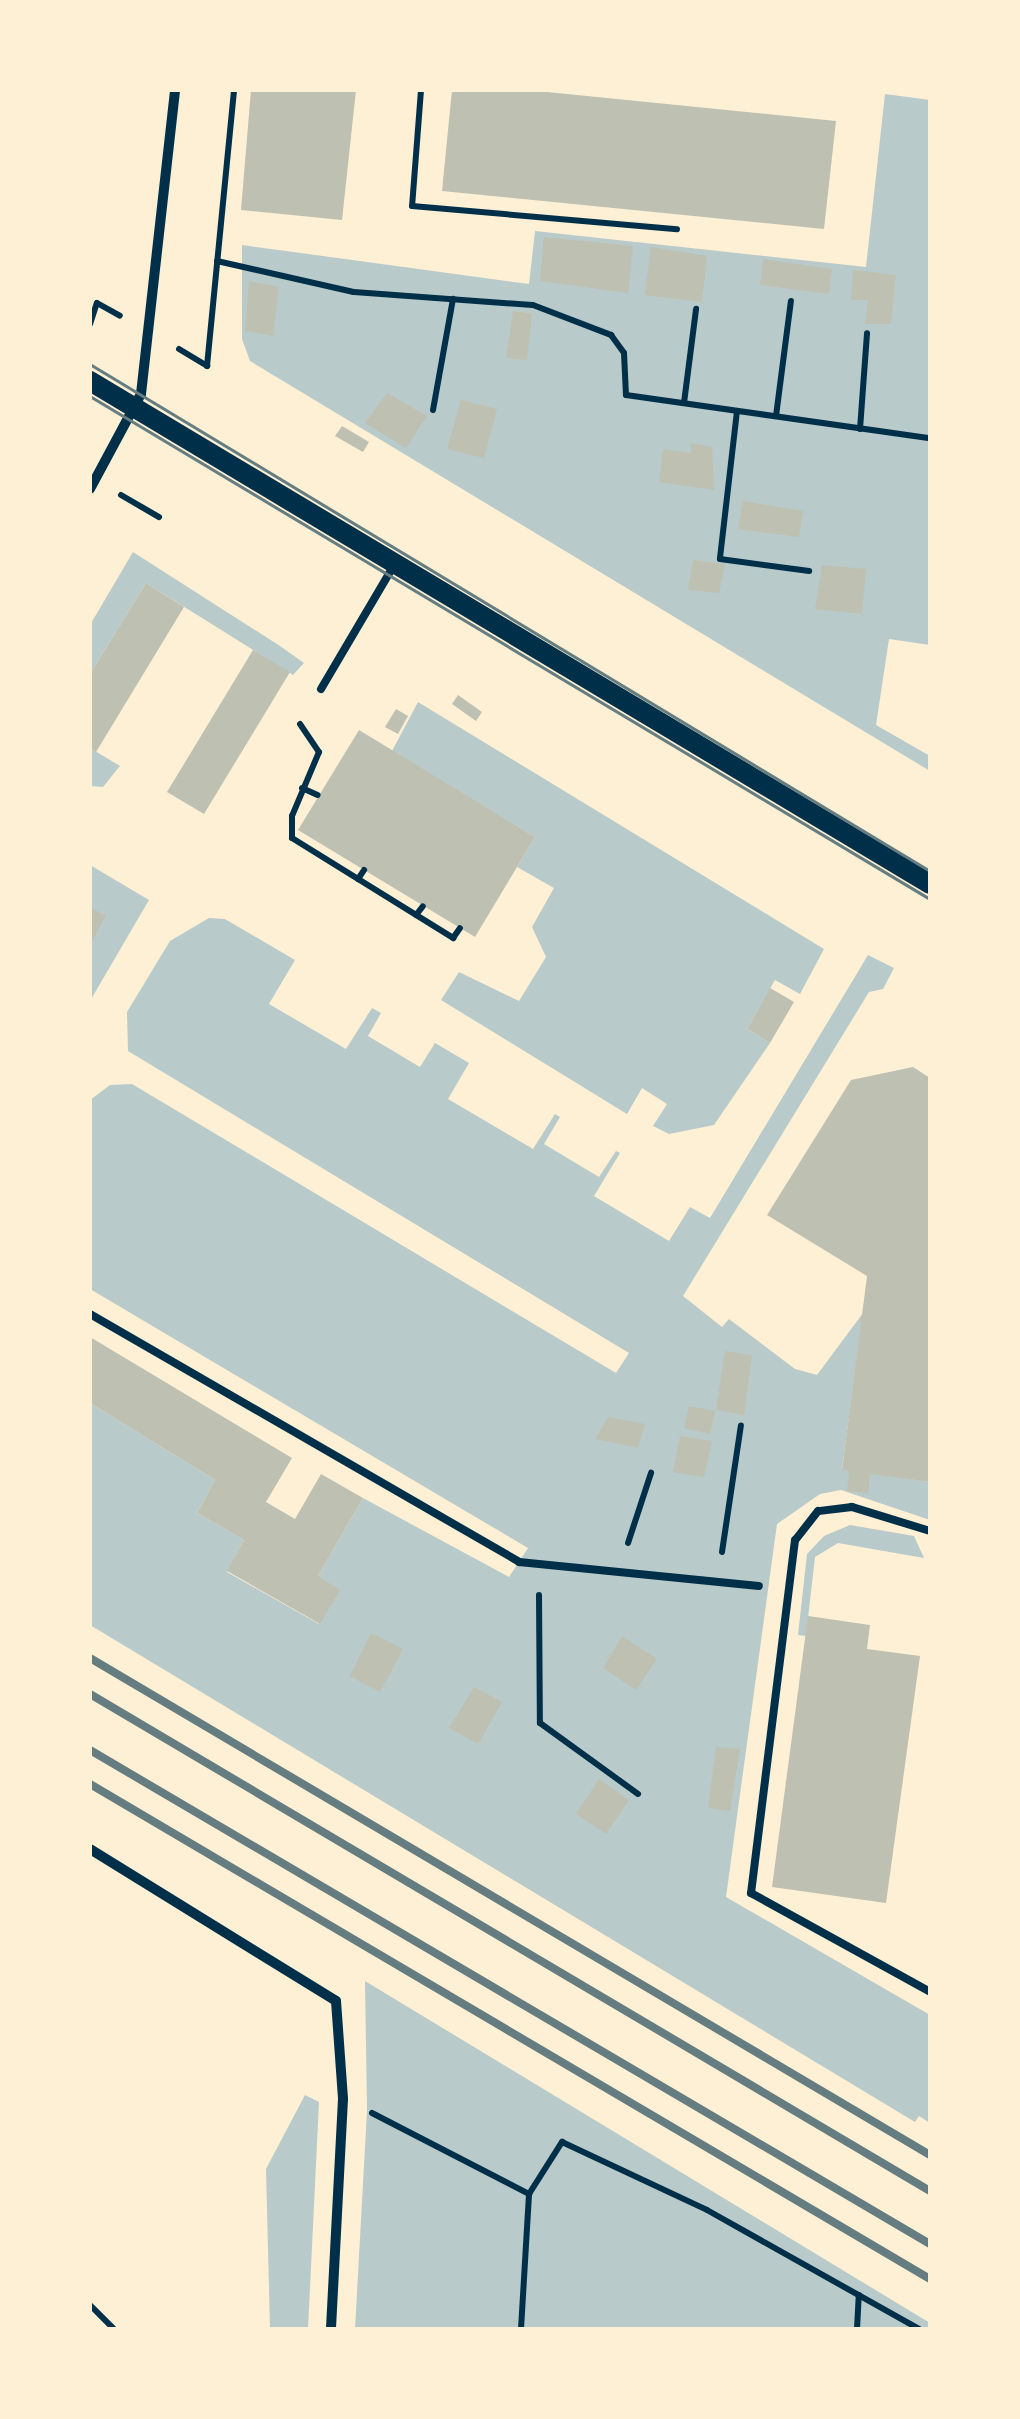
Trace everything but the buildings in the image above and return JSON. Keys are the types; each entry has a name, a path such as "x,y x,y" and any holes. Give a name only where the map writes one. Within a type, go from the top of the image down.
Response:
{"main road":[{"path":"90,381 930,884"}],"street":[{"path":"90,489 137,410 175,90"},
{"path":"90,1850 336,2002 344,2099 331,2329"}],"lane":[{"path":"321,689 394,565"},
{"path":"90,1314 519,1562 759,1586"},
{"path":"930,1531 852,1507 818,1512 795,1540 751,1893 930,1992"}],"path":[{"path":"207,366 234,90"},
{"path":"421,90 412,206 678,230"},
{"path":"217,261 354,292 533,305 611,335 624,353 626,395 930,438"},
{"path":"433,410 453,299"},
{"path":"776,416 791,301"},
{"path":"684,403 696,309"},
{"path":"860,429 867,332"},
{"path":"738,412 720,559 809,571"},
{"path":"300,724 319,752 302,788 292,838 454,938 460,928"},
{"path":"302,788 318,795"},
{"path":"325,858 332,851"},
{"path":"358,879 364,870"},
{"path":"416,915 422,906"},
{"path":"716,1582 741,1425"},
{"path":"618,1572 651,1474"},
{"path":"536,1564 540,1723 638,1794"},
{"path":"344,2099 529,2194"},
{"path":"521,2329 529,2194 562,2142 707,2210 919,2329"},
{"path":"857,2329 859,2296"},
{"path":"90,2305 114,2329"}],"shaded area":[{"path":"885,94 930,100 930,645 889,639 876,725 930,756 930,771 250,361 242,339 242,245 529,284 535,231 866,267"},
{"path":"133,552 304,663 293,675 146,583 90,674 90,625"},
{"path":"418,702 824,949 800,994 775,980 747,1029 770,1043 714,1125 669,1134 653,1126 667,1104 642,1088 627,1114 441,1000 459,972 519,1001 546,957 532,927 554,888 517,867 535,837 392,751"},
{"path":"90,748 120,766 103,787 90,786"},
{"path":"90,865 149,900 90,1001"},
{"path":"209,918 225,919 295,960 269,1004 346,1049 372,1008 381,1013 368,1036 420,1067 435,1043 469,1063 448,1099 533,1149 555,1114 560,1117 544,1144 599,1177 616,1151 620,1153 594,1196 669,1241 690,1207 710,1218 868,955 894,968 883,989 869,992 683,1296 722,1327 729,1319 795,1369 817,1375 863,1313 842,1469 930,1482 930,1520 841,1490 820,1494 777,1524 726,1897 930,2015 930,2123 919,2116 915,2122 90,1625 90,1403 215,1480 197,1513 244,1540 227,1572 319,1624 318,1576 363,1498 509,1577 528,1548 90,1289 90,1100 110,1085 132,1084 616,1373 629,1353 128,1051 127,1012 170,941"},
{"path":"850,1525 914,1536 924,1558 838,1543 815,1557 806,1636 798,1635 807,1554 824,1536"},
{"path":"365,1981 930,2323 930,2329 355,2329 367,2111"},
{"path":"305,2095 319,2102 308,2329 270,2329 266,2169"}],"tram line":[{"path":"90,364 930,871"},
{"path":"90,396 930,899"}],"railway":[{"path":"90,1658 930,2155"},
{"path":"90,1694 930,2191"},
{"path":"90,1750 930,2244"},
{"path":"90,1784 930,2279"}]}
